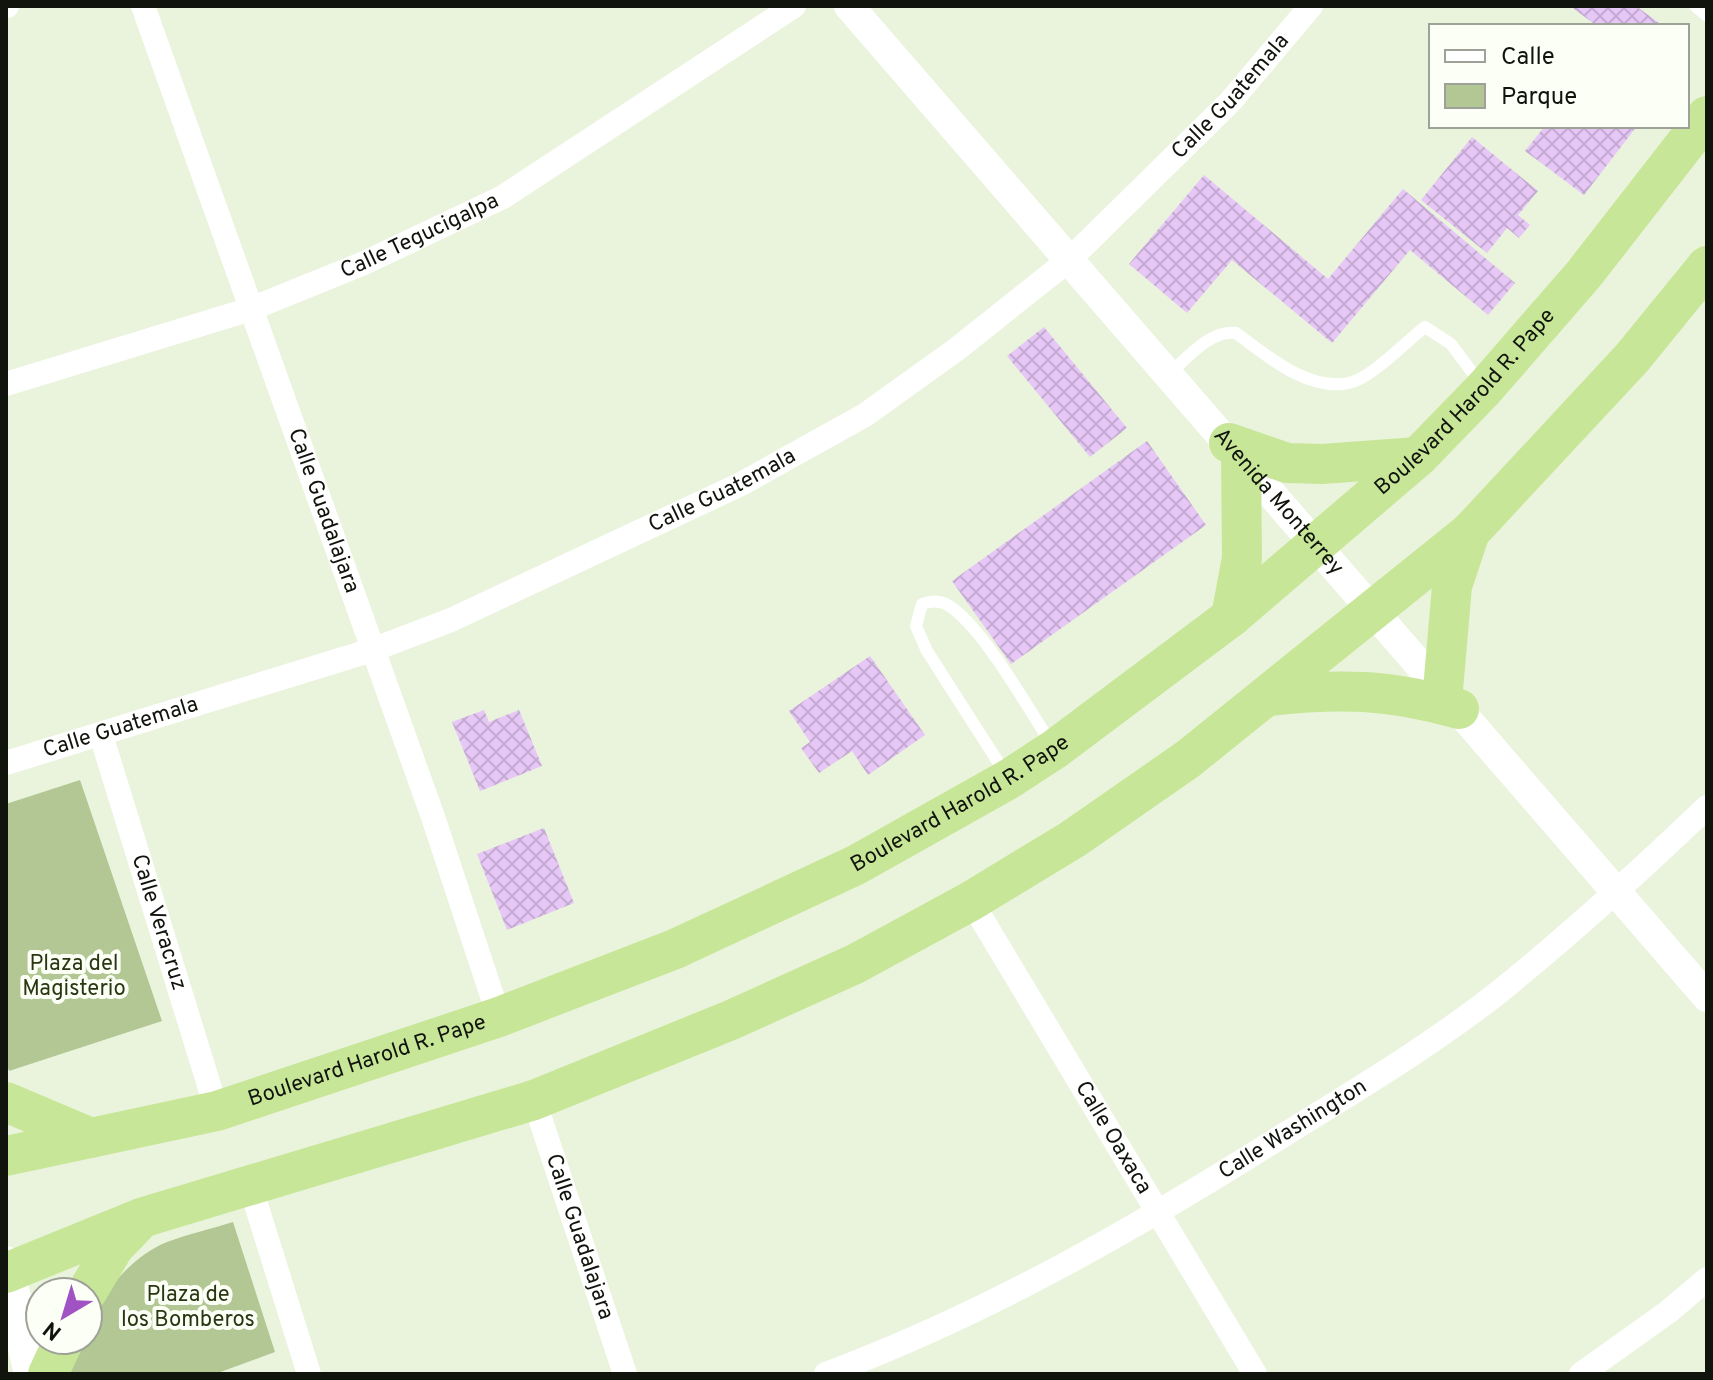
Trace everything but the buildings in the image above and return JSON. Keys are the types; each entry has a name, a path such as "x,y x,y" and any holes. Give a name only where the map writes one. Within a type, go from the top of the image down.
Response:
{"highway":[{"name":"Boulevard Harold R. Pape","path":"6,1156 217,1111 499,1017 675,949 856,865 1009,779 1055,749 1231,617 1418,457 1484,389 1584,274 1707,116"},
{"path":"7,1269 141,1218 534,1100 855,964 971,901 1073,839 1268,696 1470,532 1632,358 1707,266"},
{"path":"1231,617 1242,558 1235,450 1287,463 1322,464 1418,457"},
{"path":"1268,696 1353,689 1451,699 1452,586 1470,532"},
{"path":"6,1102 91,1138"},
{"path":"97,1276 114,1247 141,1218"}],"main road":[{"path":"7,1269 31,1374"}],"street":[{"name":"Calle Guadalajara","path":"143,6 433,817 499,1017"},
{"name":"Calle Tegucigalpa","path":"6,384 251,309 362,264 503,197 794,6"},
{"name":"Avenida Monterrey","path":"849,6 1707,997"},
{"name":"Calle Guatemala","path":"6,763 372,650 451,620 741,484 865,415 957,349 1070,259 1230,102 1311,6"},
{"name":"Calle Veracruz","path":"101,735 217,1111"},
{"name":"Calle Washington","path":"826,1374 979,1309 1159,1213 1377,1077 1496,994 1617,892 1707,807"},
{"name":"Calle Oaxaca","path":"971,901 1255,1374"},
{"name":"Calle Guadalajara","path":"534,1100 625,1374"},
{"path":"250,1185 309,1374"},
{"path":"1581,1374 1668,1312 1707,1279"}],"lane":[{"path":"1695,6 1707,16"},
{"path":"1169,374 1209,340 1226,332 1236,333 1289,370 1310,379 1349,383 1363,376 1425,327 1451,344 1484,389"},
{"path":"1009,779 927,651 916,626 922,604 932,601 946,604 963,620 989,649 1055,749"}],"green space":[{"name":"Plaza del Magisterio","path":"80,780 162,1021 9,1071 6,1062 6,804"},
{"name":"Plaza de los Bomberos","path":"233,1222 275,1352 215,1374 69,1374 75,1356 104,1356 104,1296 115,1282 154,1248"}]}
